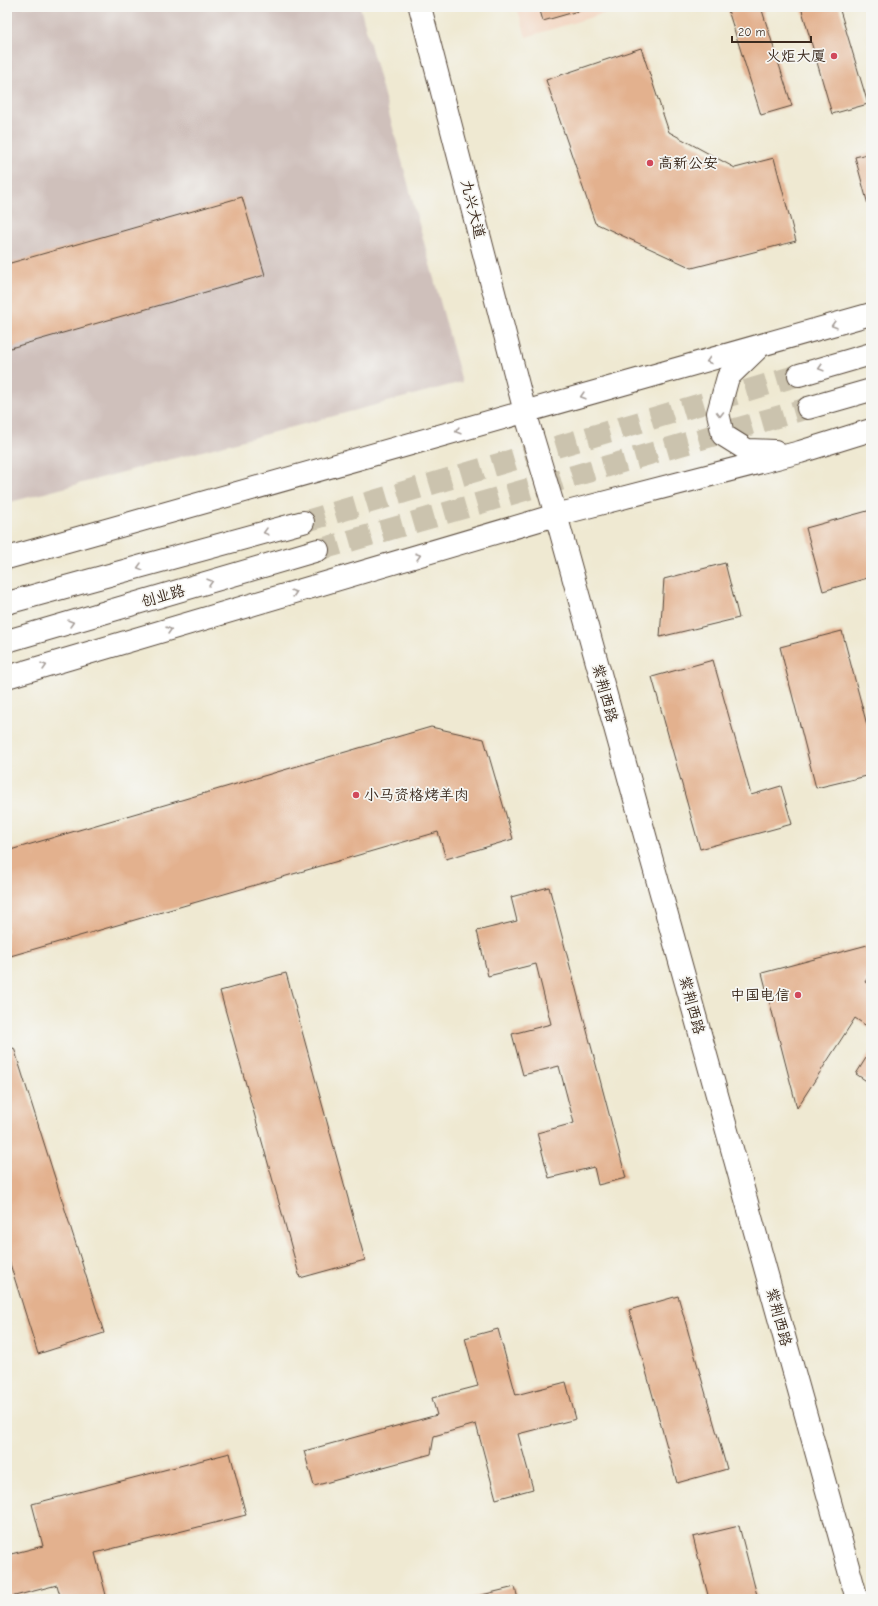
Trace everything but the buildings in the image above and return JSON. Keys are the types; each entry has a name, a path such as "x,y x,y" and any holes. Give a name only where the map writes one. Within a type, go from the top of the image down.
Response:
{"street":[{"name":"九兴大道","path":"420,7 525,412"},
{"path":"7,558 871,314"},
{"path":"758,347 728,378 718,413 723,435 747,450 800,452"},
{"path":"799,375 871,354"},
{"path":"808,408 871,390"},
{"name":"紫荆西路","path":"525,412 556,515 857,1599"},
{"path":"7,678 556,515 800,452 871,430"},
{"path":"7,603 303,522"},
{"name":"创业路","path":"7,641 318,550"}],"shaded area":[{"path":"7,7 360,7 462,382 7,503"},
{"path":"517,7 625,7 526,37"}],"tunnel":[{"path":"303,522 799,375"},
{"path":"318,550 808,408"}],"place":[{"name":"火炬大厦","path":"834,56"},
{"name":"高新公安","path":"650,163"},
{"name":"小马资格烤羊肉","path":"356,795"},
{"name":"中国电信","path":"798,995"}]}
